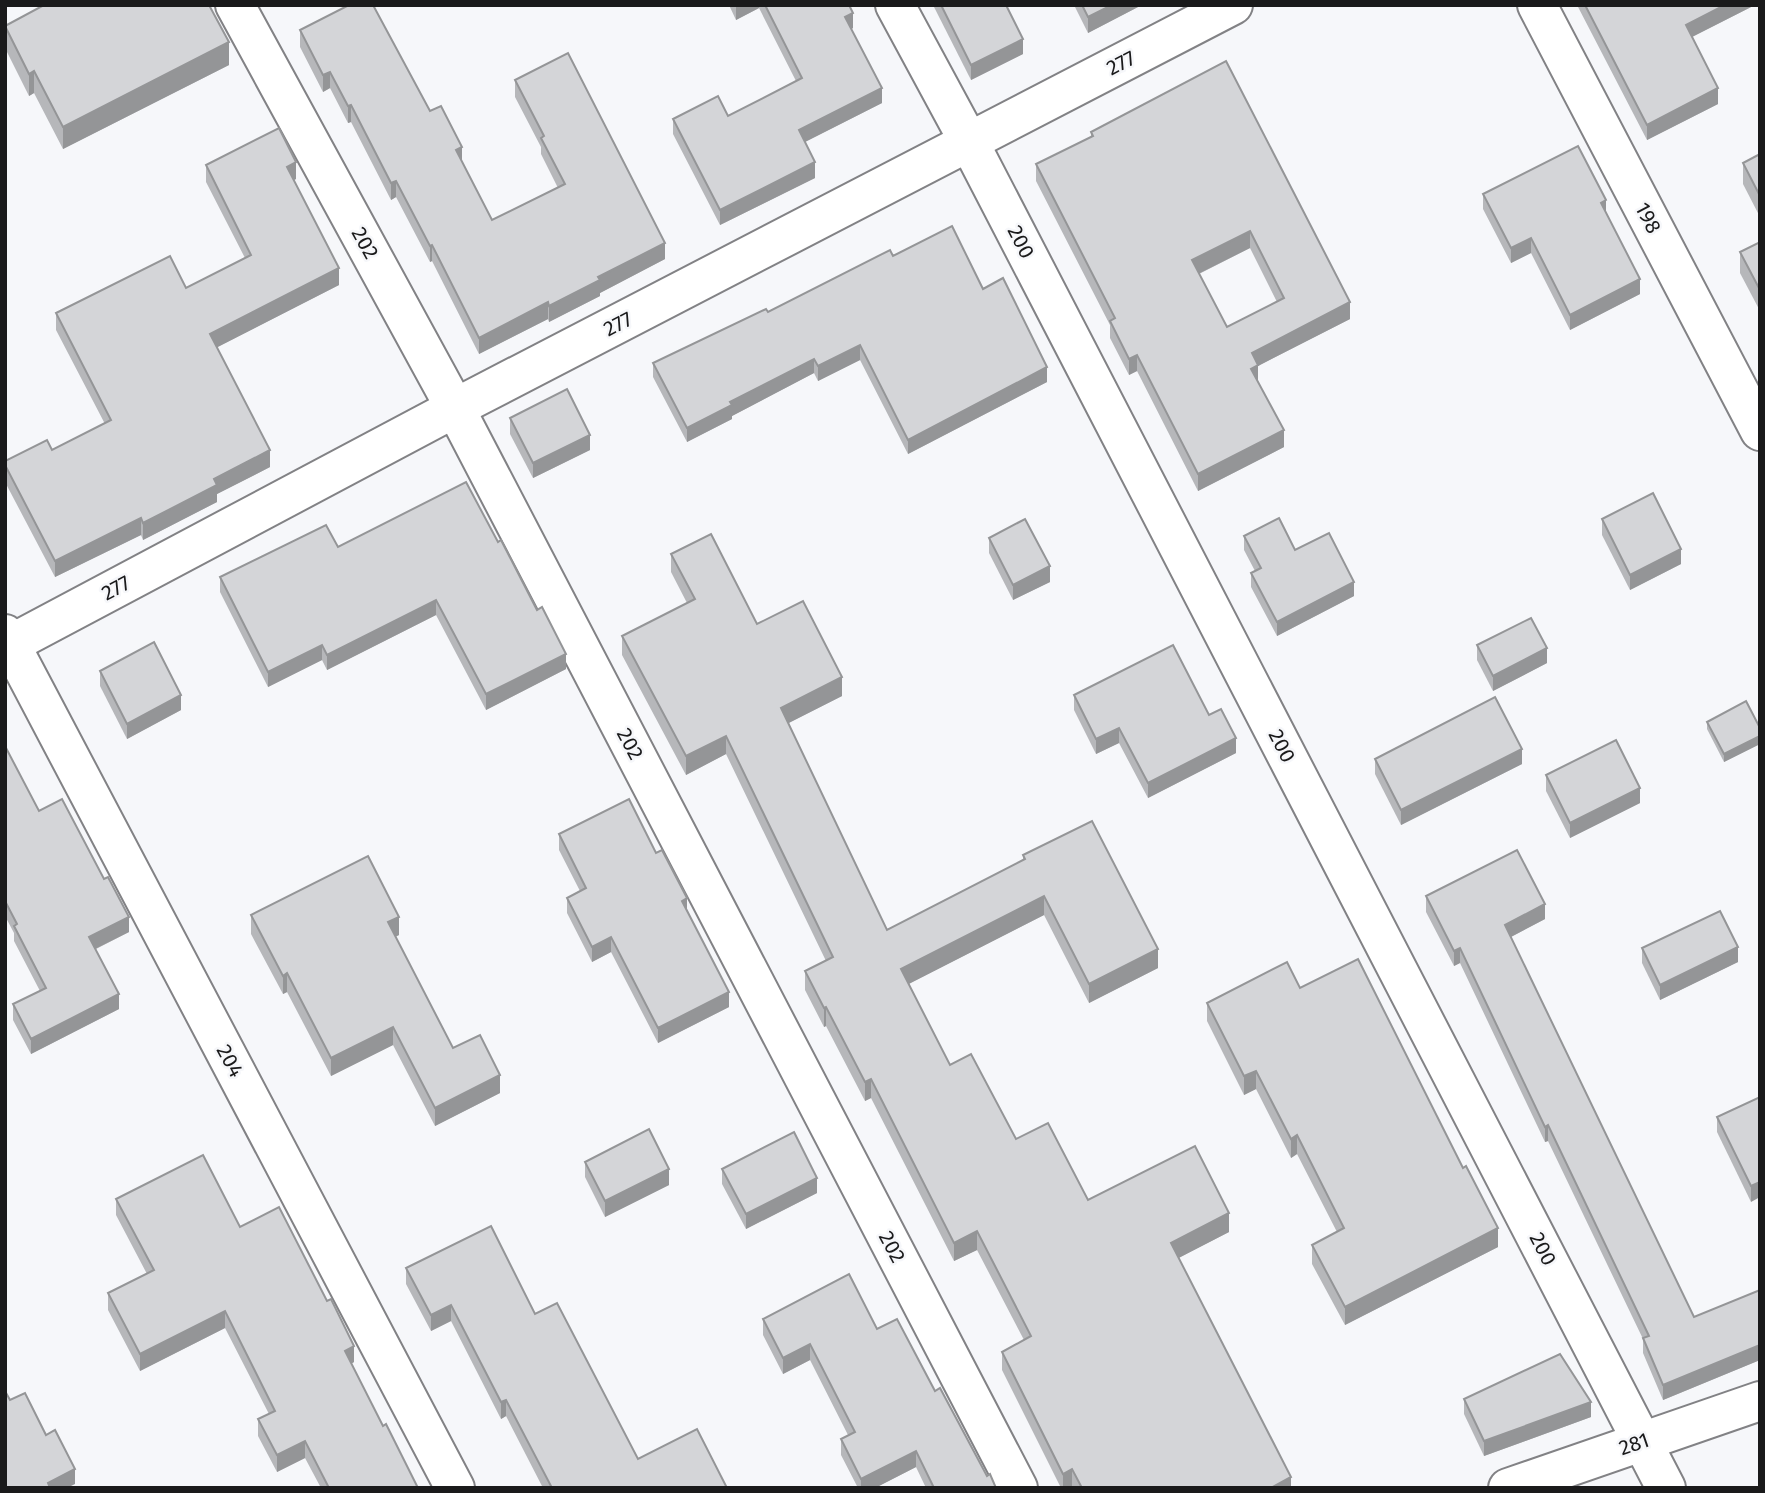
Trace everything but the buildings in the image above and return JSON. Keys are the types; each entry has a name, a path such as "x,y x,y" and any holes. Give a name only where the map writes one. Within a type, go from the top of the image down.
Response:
{"street":[{"name":"202","path":"235,5 455,408 1018,1488"},
{"name":"200","path":"895,5 969,142 1666,1488"},
{"name":"277","path":"7,642 1233,5"},
{"name":"198","path":"1537,5 1760,431"},
{"name":"204","path":"7,642 455,1488"},
{"name":"281","path":"1508,1488 1760,1401"}]}
